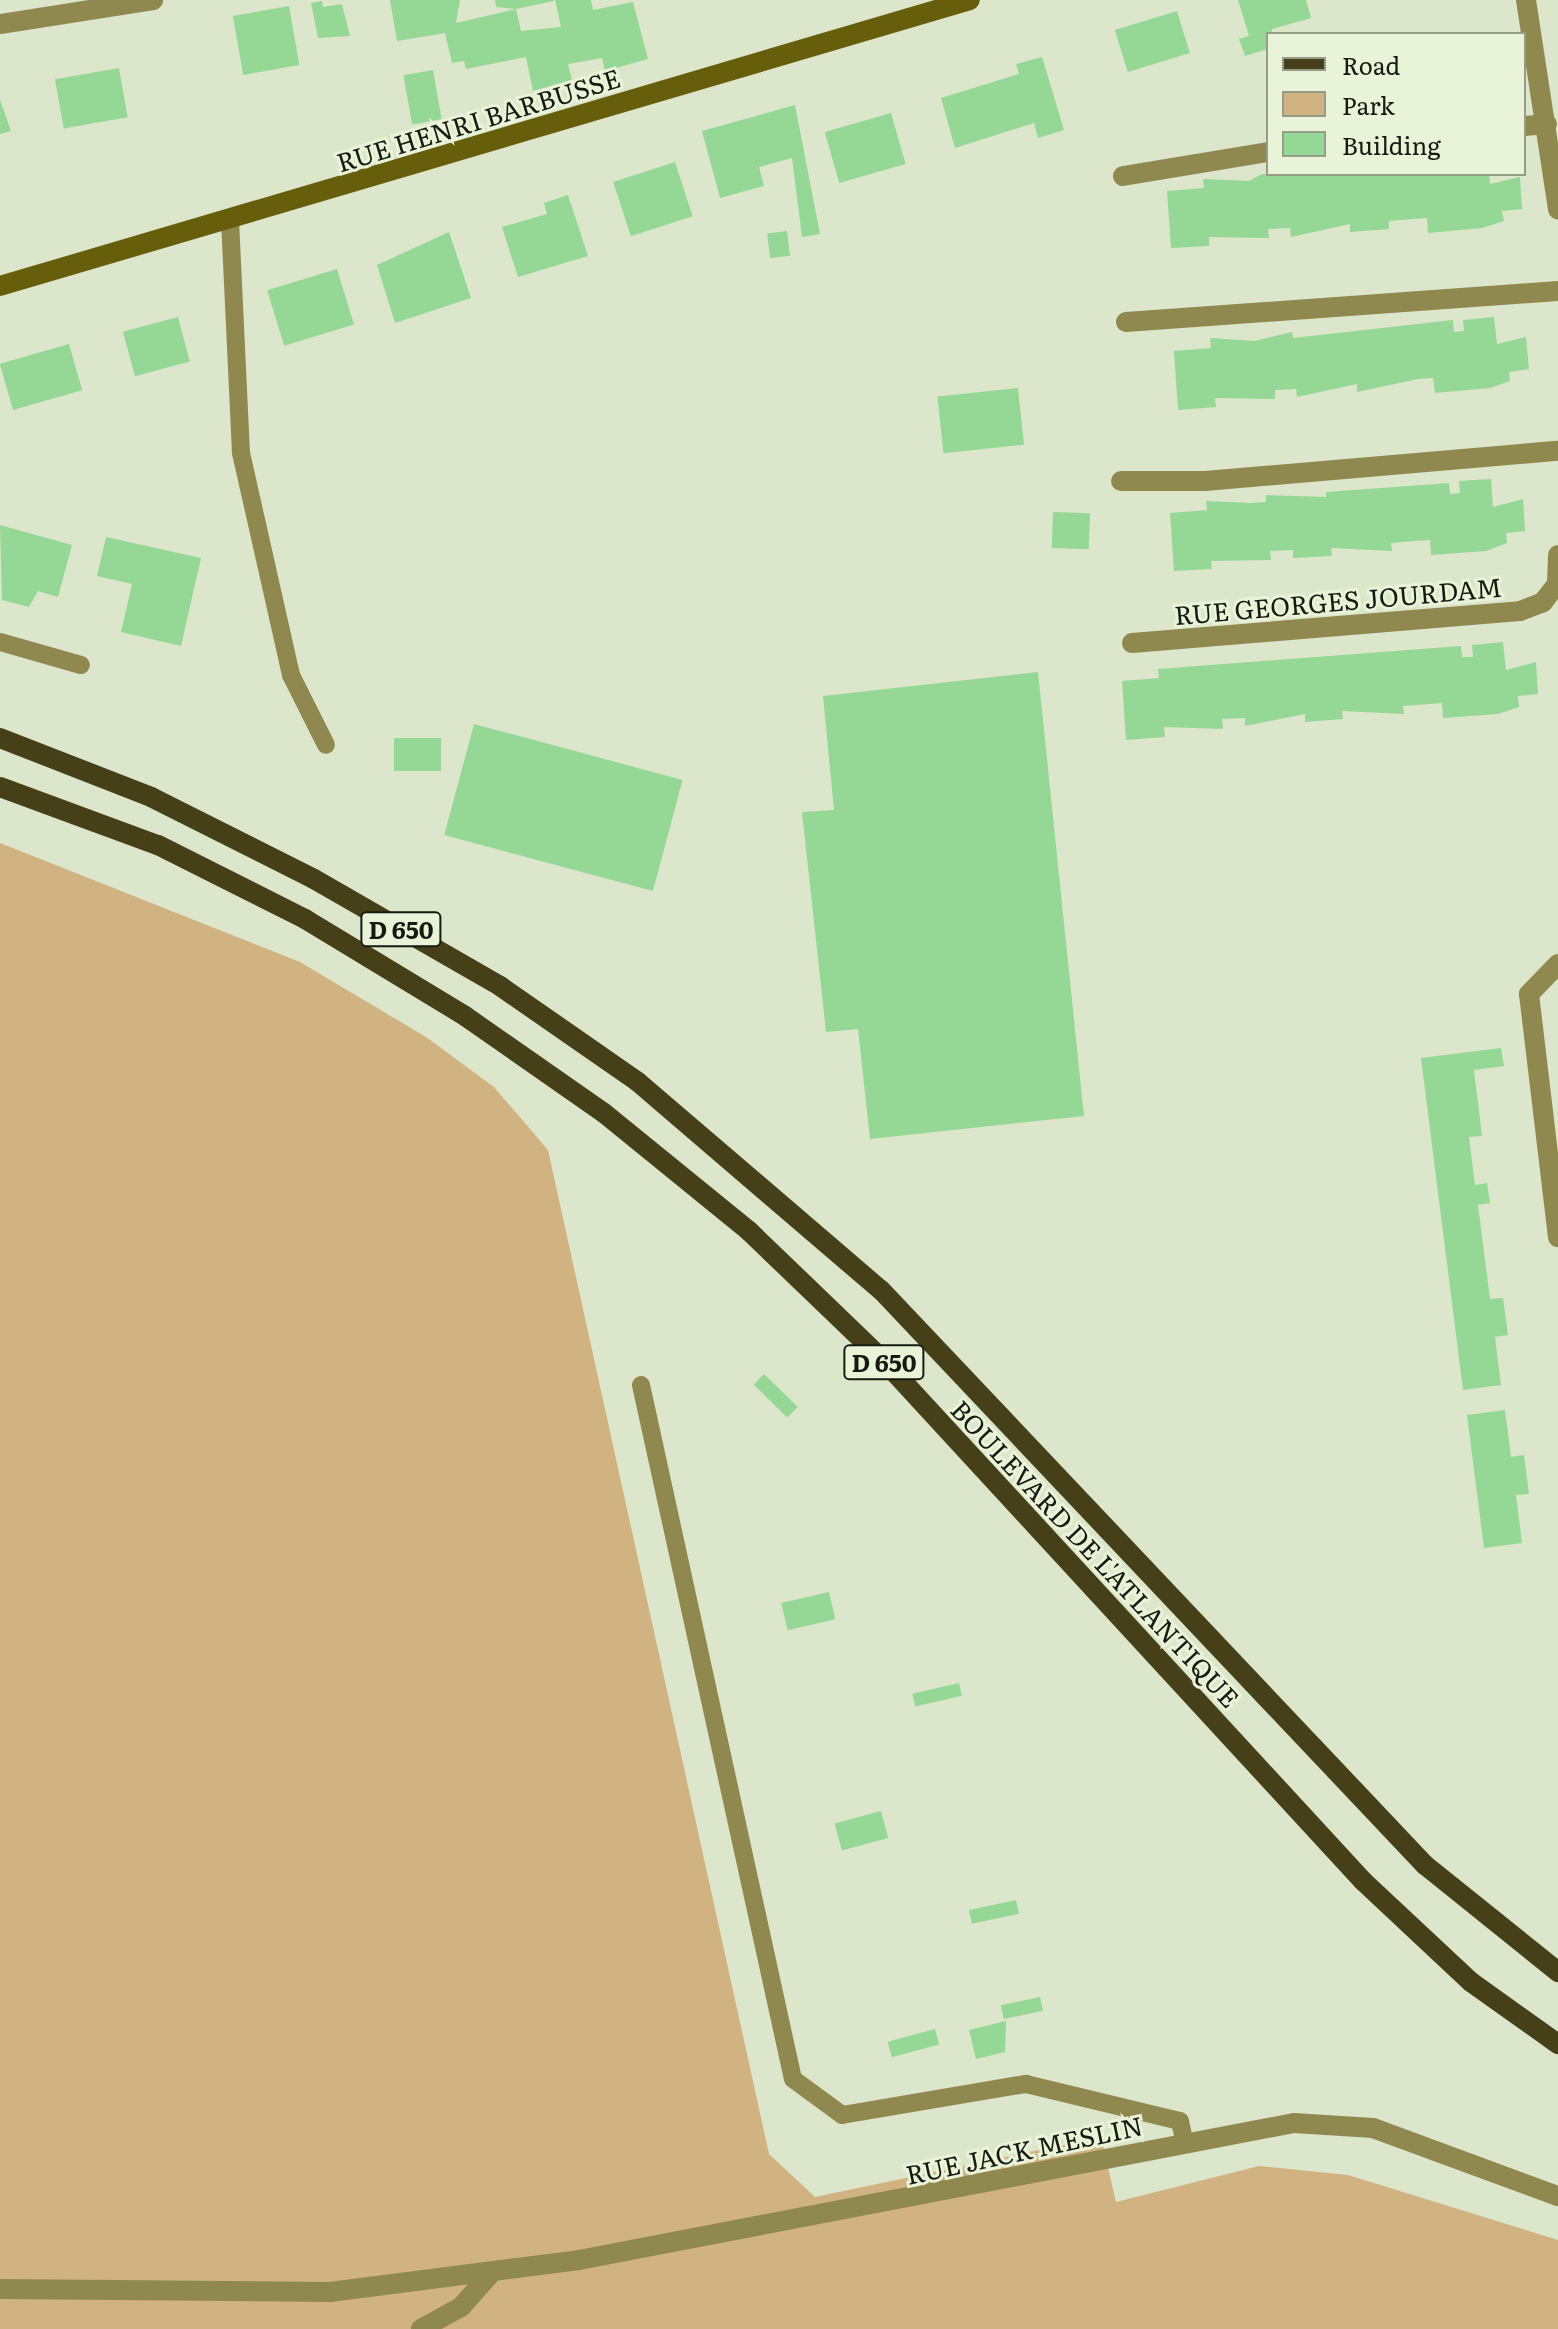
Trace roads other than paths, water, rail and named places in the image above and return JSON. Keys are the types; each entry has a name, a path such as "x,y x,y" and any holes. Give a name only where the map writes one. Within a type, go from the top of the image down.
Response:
{"main road":[{"name":"RUE HENRI BARBUSSE","path":"0,286 970,0"},
{"name":"BOULEVARD DE L'ATLANTIQUE","path":"0,738 151,797 314,879 500,986 638,1082 881,1290 1425,1865 1558,1972"},
{"name":"BOULEVARD DE L'ATLANTIQUE","path":"0,787 158,845 305,919 465,1016 616,1123 749,1231 884,1361 1363,1881 1471,1982 1558,2044"}],"street":[{"path":"0,24 153,0"},
{"path":"1526,0 1558,210"},
{"path":"1526,126 1547,124"},
{"path":"1123,176 1266,152"},
{"path":"1126,322 1558,291"},
{"path":"1121,481 1205,481 1558,451"},
{"name":"RUE GEORGES JOURDAM","path":"1132,643 1520,611 1543,602 1557,584 1558,555"},
{"path":"1558,964 1529,994 1558,1237"},
{"name":"RUE JACK MESLIN","path":"0,2289 263,2296 493,2271 842,2213 1184,2140 1294,2123 1373,2128 1558,2196"},
{"path":"421,2329 461,2307 493,2271"}],"lane":[{"path":"230,220 241,453 291,675 326,745"},
{"path":"0,642 81,665"},
{"path":"641,1385 793,2079 842,2115 1026,2084 1180,2121 1184,2140"}]}
